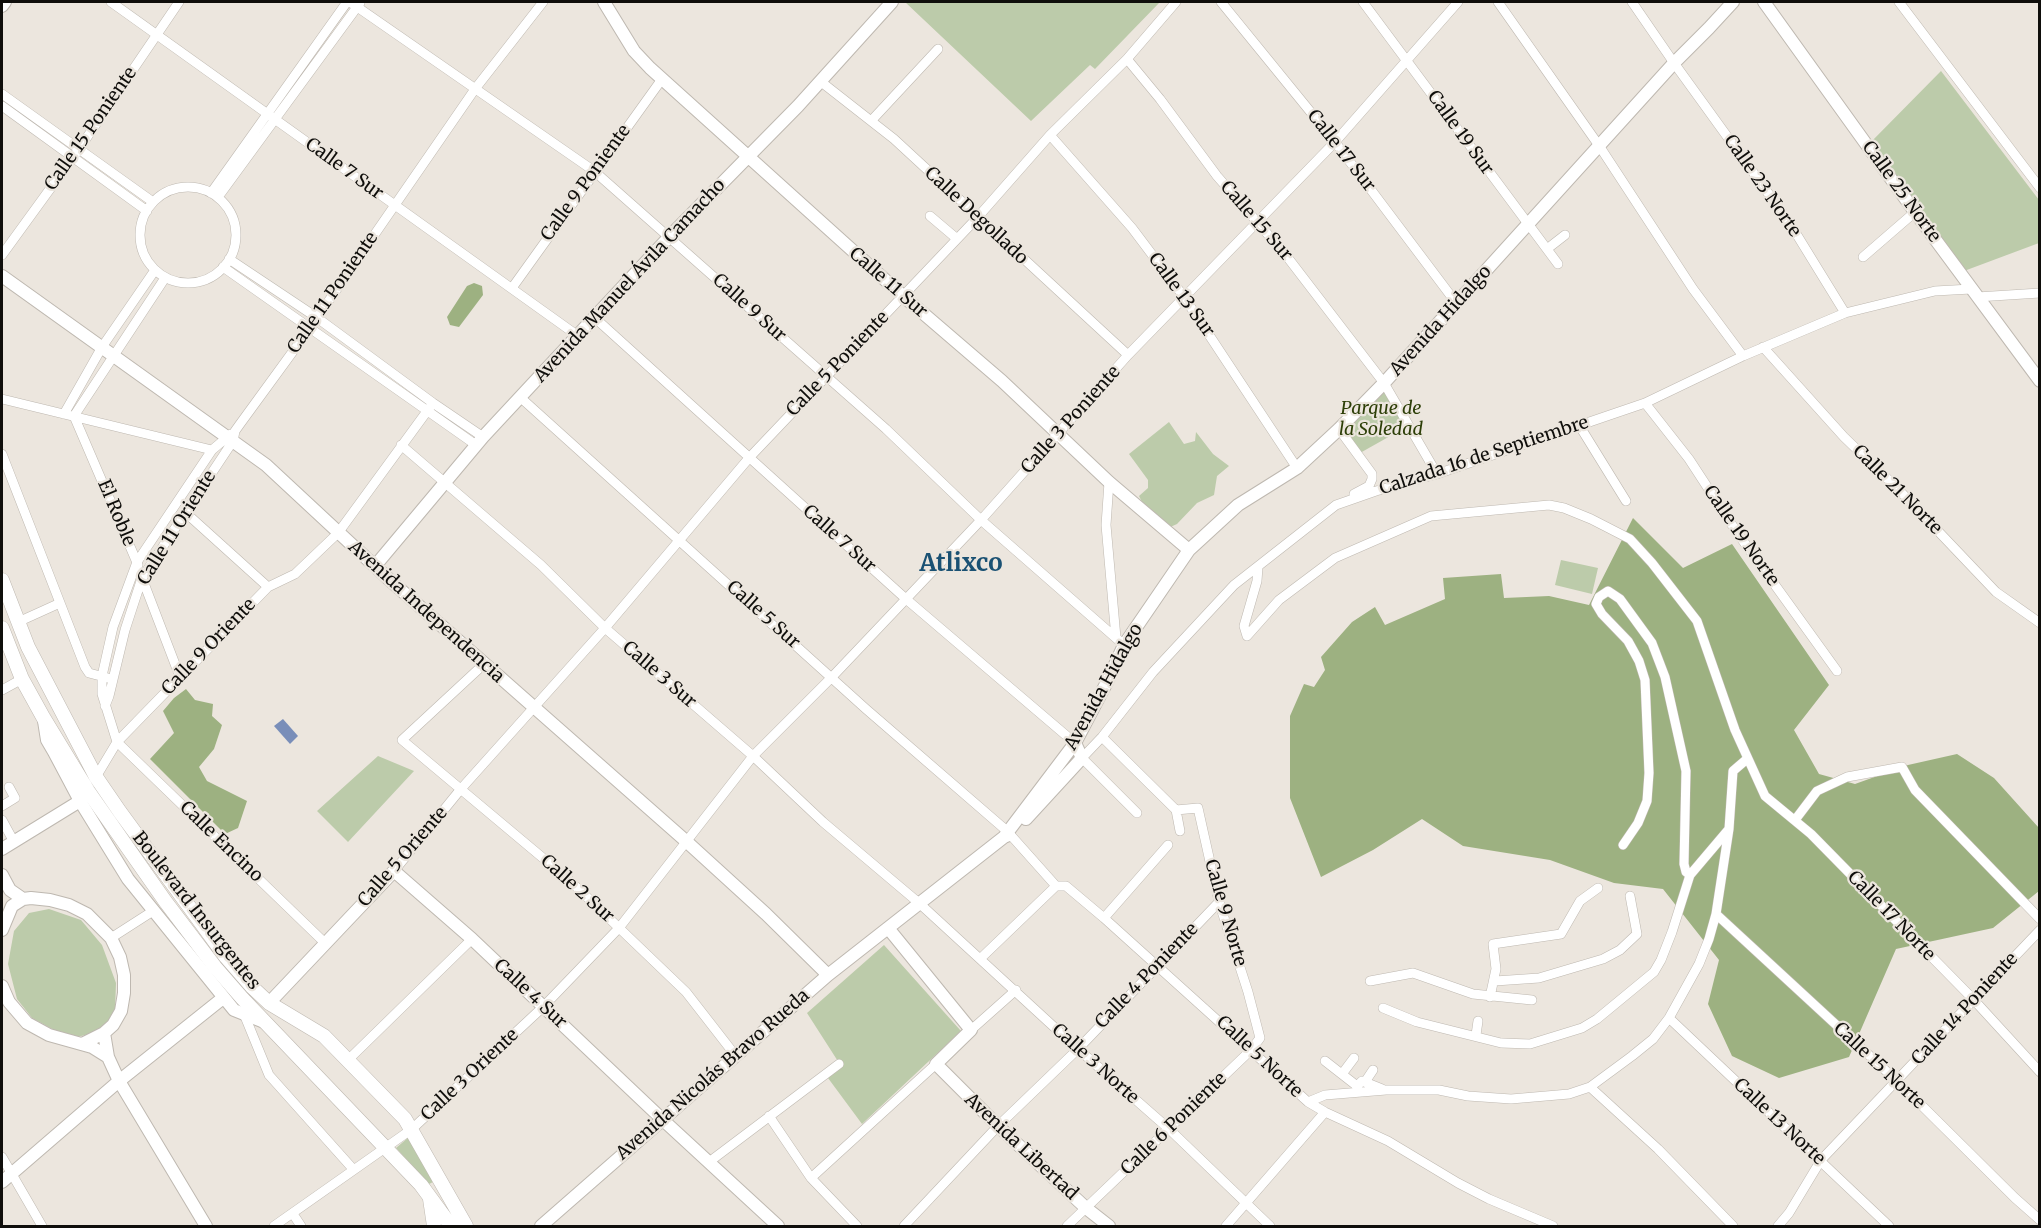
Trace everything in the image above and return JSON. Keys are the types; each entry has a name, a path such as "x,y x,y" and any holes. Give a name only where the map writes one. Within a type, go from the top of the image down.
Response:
{"main road":[{"name":"Boulevard Insurgentes","path":"2,580 28,647 96,777 226,957 269,1003 324,1036 412,1129 466,1227"},
{"name":"Boulevard Insurgentes","path":"2,628 22,679 84,796 208,958 264,1022 389,1146 429,1194 451,1227"},
{"path":"429,1194 434,1227"}],"street":[{"path":"2,6 5,2"},
{"name":"Calle 7 Sur","path":"111,2 578,336"},
{"name":"Calle 15 Poniente","path":"2,255 79,149 179,2"},
{"name":"Calle 11 Poniente","path":"232,436 310,328 475,89 543,2"},
{"name":"Calle 11 Sur","path":"604,2 634,51 662,79 903,296 1002,381 1109,482 1189,550"},
{"name":"Avenida Manuel Ávila Camacho","path":"375,566 479,441 892,2"},
{"name":"Calle 5 Poniente","path":"533,708 680,540 748,458 977,218 1050,135 1127,59 1176,2"},
{"name":"Calle 17 Sur","path":"1221,2 1335,142 1457,303"},
{"name":"Calle 19 Sur","path":"1363,2 1558,264"},
{"name":"Calle 3 Poniente","path":"687,842 753,756 832,677 981,520 1128,355 1335,142 1458,2"},
{"path":"1498,2 1600,147 1693,289 1743,356"},
{"name":"Calle 23 Norte","path":"1632,2 1789,222 1845,313"},
{"name":"Avenida Hidalgo","path":"1007,834 1075,743 1107,682 1120,641 1189,550 1238,505 1297,468 1384,384 1674,63 1733,2"},
{"name":"Calle 25 Norte","path":"1764,2 1974,293 2037,374"},
{"path":"1899,2 2040,188"},
{"path":"215,195 267,113 354,3"},
{"path":"215,195 276,119 354,3"},
{"name":"Calle 9 Sur","path":"354,3 594,171 886,429 981,520 1120,641"},
{"path":"871,121 938,49"},
{"name":"Calle 15 Sur","path":"1127,59 1217,176 1285,254 1384,384"},
{"name":"Calle 9 Poniente","path":"512,288 662,79"},
{"name":"Calle Degollado","path":"820,81 894,140 1128,355"},
{"path":"2,94 153,202"},
{"path":"2,106 147,211"},
{"name":"Calle 13 Sur","path":"1050,135 1132,228 1184,297 1297,468"},
{"path":"179,187 190,187 215,195 230,212 236,231 236,241 226,263 206,279 196,282 185,283 165,278 148,262 140,243 141,223 147,211 153,202 168,191 179,187"},
{"path":"1863,257 1915,212"},
{"path":"930,216 956,238"},
{"path":"1547,249 1565,235"},
{"path":"226,263 316,318 430,407"},
{"path":"226,263 310,328 479,441"},
{"path":"64,414 102,347 155,270"},
{"name":"Avenida Independencia","path":"2,276 232,436 533,708 687,842 766,914 828,975"},
{"path":"74,416 165,278"},
{"name":"Calzada 16 de Septiembre","path":"1082,758 1102,737 1153,672 1234,585 1336,505 1437,474 1645,403 1763,347 1845,313 1935,291 2040,293"},
{"name":"Calle 7 Sur","path":"595,318 906,599 1075,743 1082,758"},
{"name":"Calle 21 Norte","path":"1763,347 1844,438 1898,489 1996,592 2040,623"},
{"path":"1384,384 1437,474"},
{"name":"Calle 5 Sur","path":"521,398 1007,834"},
{"path":"2,399 212,450"},
{"name":"Calle 19 Norte","path":"1645,403 1689,459 1736,531 1837,670"},
{"path":"338,533 430,407"},
{"name":"El Roble","path":"74,416 137,562 180,677"},
{"path":"1579,424 1626,501"},
{"path":"1336,505 1369,486 1372,479 1372,474 1339,429"},
{"name":"Calle 11 Oriente","path":"105,706 102,676 113,627 137,562 212,450 232,436"},
{"name":"Calle 11 Oriente","path":"105,706 110,696 112,678 125,630 142,578 186,513 232,436"},
{"name":"Calle 3 Sur","path":"401,446 541,565 604,628 753,756 823,822 919,903"},
{"path":"2,454 85,667 89,673 112,678"},
{"path":"1109,482 1107,525 1120,641"},
{"name":"Calle 17 Norte","path":"1258,567 1257,581 1244,626 1246,636 1279,600 1335,558 1431,516 1549,506 1564,508 1630,539 1652,562 1697,621 1747,759 1765,796 1795,820 1973,999 2040,1072"},
{"path":"186,513 268,587"},
{"name":"Calle 9 Oriente","path":"96,777 117,742 268,587 295,574 338,533"},
{"path":"1623,845 1638,823 1647,801 1645,680 1639,661 1628,641 1602,614 1596,604 1599,597 1608,591 1620,599 1652,643 1665,677 1686,771 1684,864 1686,872 1690,875"},
{"path":"18,622 60,603"},
{"name":"Calle 2 Sur","path":"484,664 402,740 568,879 686,992 735,1055"},
{"path":"2,690 22,679"},
{"path":"105,706 117,742"},
{"name":"Calle 5 Oriente","path":"269,1003 394,871 460,790 533,708"},
{"path":"1102,737 1176,810 1180,831"},
{"name":"Calle Encino","path":"117,742 325,943"},
{"path":"1082,758 1137,813"},
{"name":"Avenida Hidalgo","path":"888,928 1007,834 1082,758"},
{"path":"1308,1102 1326,1091 1439,1090 1468,1096 1511,1100 1569,1094 1590,1087 1653,1039 1669,1018 1700,964 1709,939 1716,914 1729,829 1733,771 1747,759"},
{"path":"1795,820 1817,791 1847,777 1902,767 1915,790 2040,919"},
{"path":"2,849 84,796 96,777"},
{"path":"2,806 15,798 9,787"},
{"name":"Boulevard Insurgentes","path":"84,796 128,879 153,911 234,1010 264,1022"},
{"name":"Calle 9 Norte","path":"1176,810 1198,808 1219,902 1260,1038"},
{"path":"2,820 14,842"},
{"path":"1383,1008 1417,1022 1501,1042 1530,1044 1582,1028 1597,1019 1654,972 1662,960 1690,875 1729,829"},
{"name":"Calle 5 Norte","path":"1007,834 1056,886 1066,886 1104,918 1308,1102 1388,1141 1489,1199 1553,1227"},
{"name":"Calle 3 Oriente","path":"274,1227 412,1129 543,1007 619,928 687,842"},
{"path":"1104,918 1168,845"},
{"name":"Calle 4 Sur","path":"394,871 472,939 778,1227"},
{"path":"2,875 10,890 12,906 2,930"},
{"path":"981,958 1056,886"},
{"path":"1490,997 1496,969 1493,944 1561,934 1580,901 1598,888"},
{"path":"10,890 23,899 50,900 69,905 87,914 111,938 120,957 124,975 121,1011 104,1033 82,1044"},
{"path":"1495,981 1539,978 1603,959 1620,950 1637,934 1630,896"},
{"path":"12,906 23,899"},
{"name":"Calle 4 Poniente","path":"904,1227 998,1126 1078,1049 1219,902"},
{"name":"Calle 3 Norte","path":"919,903 1169,1130 1270,1227"},
{"path":"111,938 153,911"},
{"name":"Calle 15 Norte","path":"1716,914 1897,1081 2040,1220"},
{"path":"888,928 971,1030"},
{"name":"Avenida Nicolás Bravo Rueda","path":"541,1227 735,1055 828,975 888,928"},
{"name":"Calle 14 Poniente","path":"1778,1227 1821,1160 2040,930"},
{"path":"348,1060 472,939"},
{"path":"1370,981 1413,974 1473,994 1532,1000"},
{"path":"2,986 5,1004 27,1023 68,1041 99,1050 108,1057"},
{"path":"811,1178 1016,990"},
{"path":"6,1178 119,1081 223,998"},
{"path":"244,1014 268,1075 353,1169"},
{"name":"Calle 13 Norte","path":"1669,1018 1889,1227"},
{"path":"1476,1035 1478,1021"},
{"path":"104,1033 108,1057 119,1081 206,1227"},
{"name":"Calle 6 Poniente","path":"1067,1227 1251,1050 1260,1038"},
{"path":"1342,1074 1354,1058"},
{"path":"1325,1061 1357,1086 1362,1081 1386,1090"},
{"path":"709,1162 839,1064"},
{"name":"Avenida Libertad","path":"936,1064 998,1126 1109,1227"},
{"path":"1365,1082 1373,1070"},
{"path":"1590,1087 1658,1149 1733,1227"},
{"path":"1226,1227 1325,1112"},
{"path":"769,1116 811,1178 857,1227"},
{"path":"2,1156 6,1178 42,1227"},
{"path":"293,1214 301,1227"}],"green space":[{"path":"905,2 1160,2 1095,69 1090,65 1031,121"},
{"path":"1941,71 2039,200 2039,243 1964,271 1870,143"},
{"path":"474,283 482,286 483,295 459,327 450,325 447,317 467,286"},
{"name":"Parque de la Soledad","path":"1385,389 1408,426 1360,453 1345,430"},
{"path":"1169,422 1184,444 1195,441 1196,432 1213,454 1229,466 1217,476 1214,495 1197,503 1177,524 1168,528 1143,504 1139,496 1148,488 1148,480 1129,454"},
{"path":"1633,518 1683,568 1732,544 1829,685 1794,730 1819,774 1855,784 1908,765 1957,754 1994,778 2039,828 2039,891 1993,928 1896,949 1849,1057 1779,1078 1732,1056 1708,1004 1719,960 1663,889 1614,883 1550,860 1463,846 1422,819 1373,850 1321,877 1290,798 1290,716 1304,684 1314,687 1325,670 1321,657 1352,622 1375,607 1385,625 1445,599 1443,578 1501,574 1504,598 1549,596 1589,605"},
{"path":"1561,560 1598,568 1592,594 1555,585"},
{"path":"186,689 195,700 213,704 212,716 222,725 214,749 199,767 207,781 247,801 238,828 225,834 150,759 174,733 163,711"},
{"path":"378,756 414,771 348,842 317,811"},
{"path":"49,909 81,920 102,945 116,983 115,1011 102,1031 77,1037 56,1031 32,1018 17,999 8,964 14,931 29,913"},
{"path":"884,945 961,1031 862,1124 828,1078 841,1066 807,1013"},
{"path":"409,1137 433,1182 429,1184 396,1148"}],"water":[{"path":"283,719 298,736 290,744 274,726"}],"district":[{"name":"Atlixco","path":"961,564"}]}
